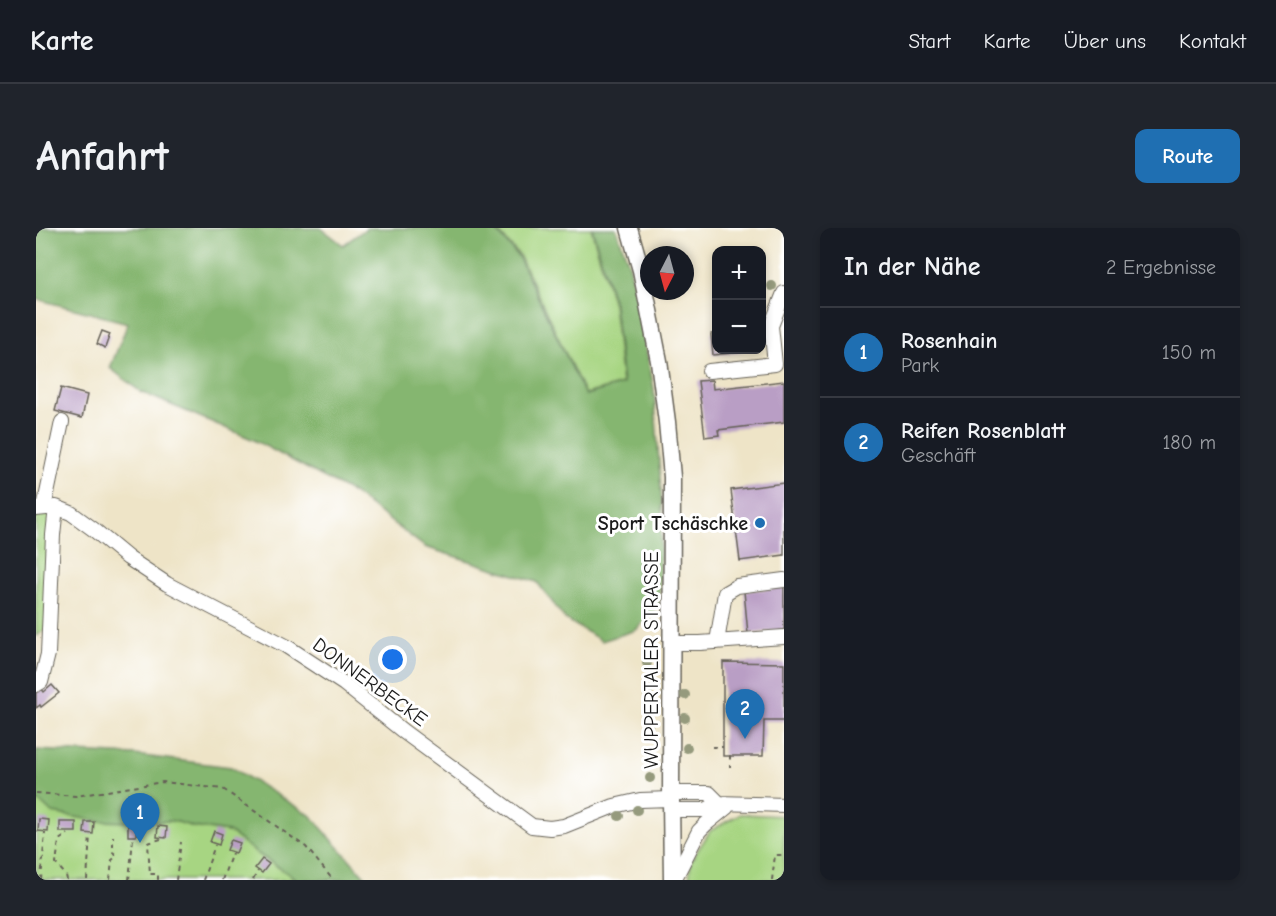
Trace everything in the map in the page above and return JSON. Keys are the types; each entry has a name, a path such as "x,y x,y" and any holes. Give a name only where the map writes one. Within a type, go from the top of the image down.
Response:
{"main road":[{"name":"WUPPERTALER STRASSE","path":"629,228 659,361 672,477 671,801 673,880"}],"street":[{"path":"709,371 775,364 778,326 784,293"},
{"path":"36,685 41,682 48,654 53,535 45,508 62,422"},
{"name":"DONNERBECKE","path":"45,508 71,513 93,528 128,558 167,584 286,646 344,684 404,732 532,826 550,828 564,826 614,806 640,800 671,801 706,810 725,803 784,805"},
{"path":"717,642 725,593 737,586 784,580"},
{"path":"672,643 784,637"},
{"path":"673,880 699,831 725,803"}],"path":[{"path":"712,747 723,747"},
{"path":"730,755 730,766"},
{"path":"36,793 75,796 163,782 223,789 306,847 333,880"},
{"path":"41,880 45,833"},
{"path":"67,880 66,875 56,864 59,840 68,834"},
{"path":"87,880 90,835"},
{"path":"110,880 112,860 116,857 113,852 113,836"},
{"path":"129,880 133,838"},
{"path":"158,880 158,874 150,874 148,843 161,838"},
{"path":"176,880 181,842"},
{"path":"203,880 215,845"},
{"path":"222,880 232,853"},
{"path":"771,880 775,855 784,855"},
{"path":"253,880 258,871"}],"green space":[{"path":"36,228 321,228 343,245 367,228 494,228 518,256 585,395 623,384 614,304 592,228 616,228 630,267 654,389 662,506 659,605 636,630 602,641 565,619 537,582 425,547 353,493 254,440 141,392 110,368 128,323 36,299"},
{"path":"495,228 591,228 613,304 622,384 585,394 519,255"},
{"path":"36,512 52,513 46,629 36,636"},
{"path":"36,750 135,755 231,767 310,815 368,880 298,880 229,832 193,827 175,821 98,821 52,813 39,801 36,803"},
{"path":"39,801 98,821 175,821 193,827 229,832 298,880 36,880 36,803"},
{"path":"740,814 784,816 784,880 689,880 691,861 710,831"}],"building":[{"path":"102,331 110,334 105,348 97,344"},
{"path":"712,380 713,389 784,381 784,422 718,430 719,435 705,437 698,381"},
{"path":"61,388 87,395 82,418 55,411"},
{"name":"Sport Tschäschke","path":"784,483 784,555 740,561 731,490"},
{"path":"784,587 784,630 748,634 744,591"},
{"path":"723,662 784,663 784,721 764,721 763,756 723,756"},
{"path":"52,685 59,693 41,707 40,705 36,708 36,692 41,688 44,692"},
{"path":"39,819 49,820 48,832 38,831"},
{"path":"60,822 76,822 76,832 60,832"},
{"path":"85,822 94,822 93,834 84,833"},
{"path":"128,824 137,825 136,836 128,836"},
{"path":"158,826 167,827 166,838 157,837"},
{"path":"214,831 222,834 219,845 210,842"},
{"path":"231,840 240,843 236,853 227,850"},
{"path":"262,859 269,864 262,873 255,868"}],"place":[{"name":"Sport Tschäschke","path":"760,523"},
{"name":"Reifen Rosenblatt","path":"745,739"},
{"name":"Rosenhain","path":"140,843"}]}
